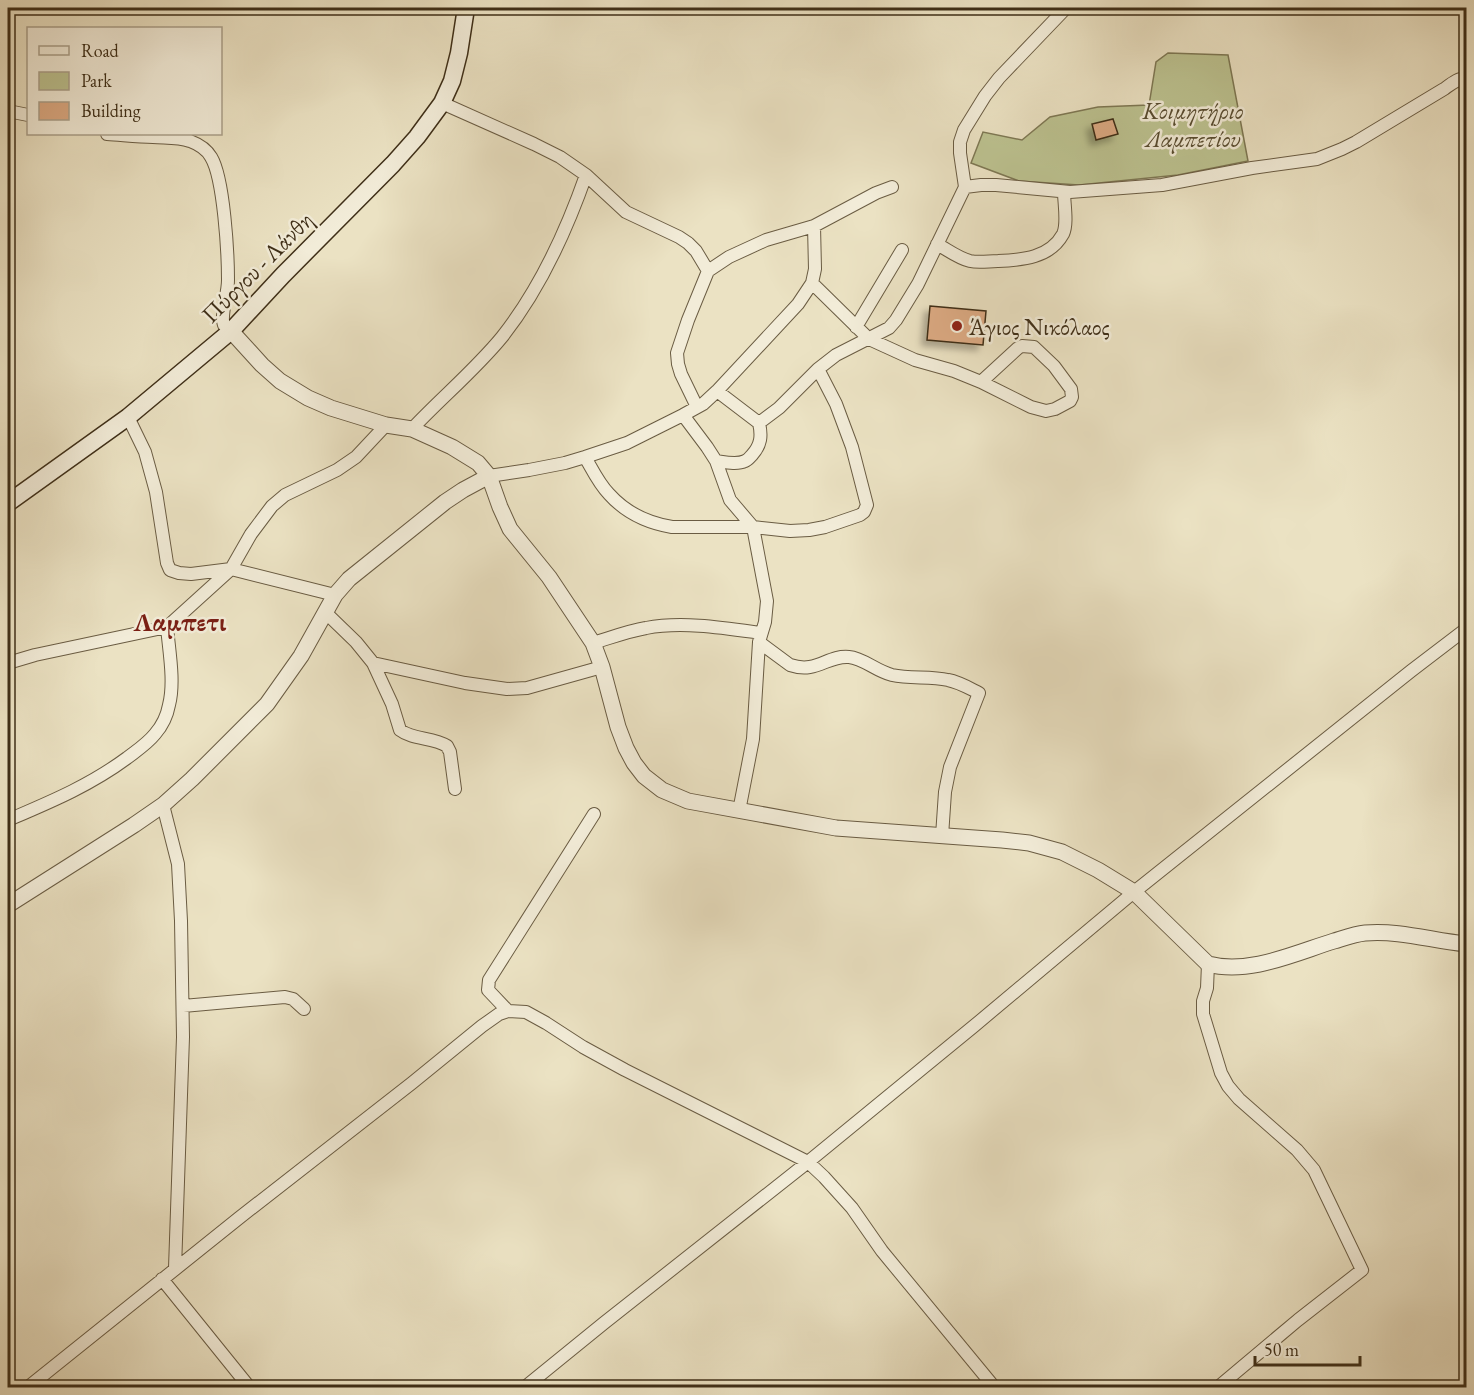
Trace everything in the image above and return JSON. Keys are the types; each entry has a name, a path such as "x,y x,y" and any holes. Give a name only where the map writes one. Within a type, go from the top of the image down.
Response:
{"main road":[{"name":"Πύργου - Λάνθη","path":"8,503 128,417 231,331 393,164 417,137 442,103 452,81 466,8"}],"street":[{"path":"759,423 779,408 818,369 836,355 889,328 897,320 918,284 965,187 960,153 960,142 964,130 999,78 1066,8"},
{"path":"965,187 996,185 1064,192 1162,185 1252,168 1317,159 1342,149 1454,82 1467,78"},
{"path":"442,103 560,157 586,175 626,212 688,243 696,250 708,271"},
{"path":"8,111 27,115"},
{"path":"117,135 170,137 184,140 202,146 211,157 220,187 226,246 228,281 224,326 262,365 280,381 331,408 386,425 412,429 467,456 478,463 489,476 510,529 549,577 593,643 618,727 634,763 644,776 662,790 688,801 836,828 1002,840 1029,843 1062,852 1134,892 1208,964 1220,967 1262,963 1363,933 1400,933 1467,944"},
{"path":"412,429 484,357 519,314 566,230 586,175"},
{"path":"697,407 681,374 677,353 708,271 729,257 766,240 814,226 876,193 892,188"},
{"path":"937,244 969,261 1021,260 1034,257 1050,248 1063,233 1065,226 1064,192"},
{"path":"8,905 163,805 192,779 267,704 301,656 335,594 348,579 445,502 489,476 585,458 627,443 703,404 798,304 812,283 815,269 814,226"},
{"path":"856,327 902,250"},
{"path":"812,283 869,339 915,360 954,371 1031,407 1046,411 1071,401 1072,397 1071,389 1054,366 1034,347 1028,346 1018,348 981,382"},
{"path":"585,458 608,493 622,506 647,520 672,526 809,530 860,515 867,505 852,447 836,404 818,369"},
{"path":"716,461 742,463 747,461 757,450 760,442 759,423 717,391"},
{"path":"683,416 716,461 730,500 753,527 767,601 765,622 760,637 753,739 739,811"},
{"path":"128,417 145,452 156,492 170,570 191,574 231,569 335,594"},
{"path":"8,663 35,655 167,627 231,569 251,534 272,506 285,495 337,470 356,457 386,425"},
{"path":"325,612 356,642 373,663 392,704 400,730 406,734 436,740 447,746 450,752 455,789"},
{"path":"593,643 645,628 683,625 760,637 790,666 810,668 840,658 852,657 891,675 948,680 962,684 978,693 950,767 945,792 942,836"},
{"path":"8,820 95,781 156,734 165,719 170,703 171,681 167,627"},
{"path":"524,1388 808,1162 1134,892 1401,678 1467,629"},
{"path":"373,663 465,683 507,689 528,688 602,667"},
{"path":"163,805 178,864 180,885 183,1069 176,1268"},
{"path":"508,1011 488,990 489,980 594,814"},
{"path":"1208,964 1203,1014 1221,1073 1239,1100 1297,1150 1314,1170 1362,1270 1217,1388"},
{"path":"183,1006 285,997 293,999 304,1009"},
{"path":"27,1388 482,1026 499,1014 508,1011 526,1012 594,1053 808,1162 852,1208 882,1251 995,1388"},
{"path":"162,1279 250,1388"}],"green space":[{"name":"Κοιμητήριο Λαμπετίου","path":"1168,53 1228,55 1248,161 1178,175 1079,185 1019,181 971,163 983,132 1022,140 1050,117 1098,107 1149,105 1156,62"}],"building":[{"path":"1113,119 1118,134 1096,140 1092,124"},
{"name":"Άγιος Νικόλαος","path":"930,306 986,311 983,345 927,340"}],"place":[{"name":"Άγιος Νικόλαος","path":"957,326"}],"district":[{"name":"Λαμπετι","path":"180,621"}]}
